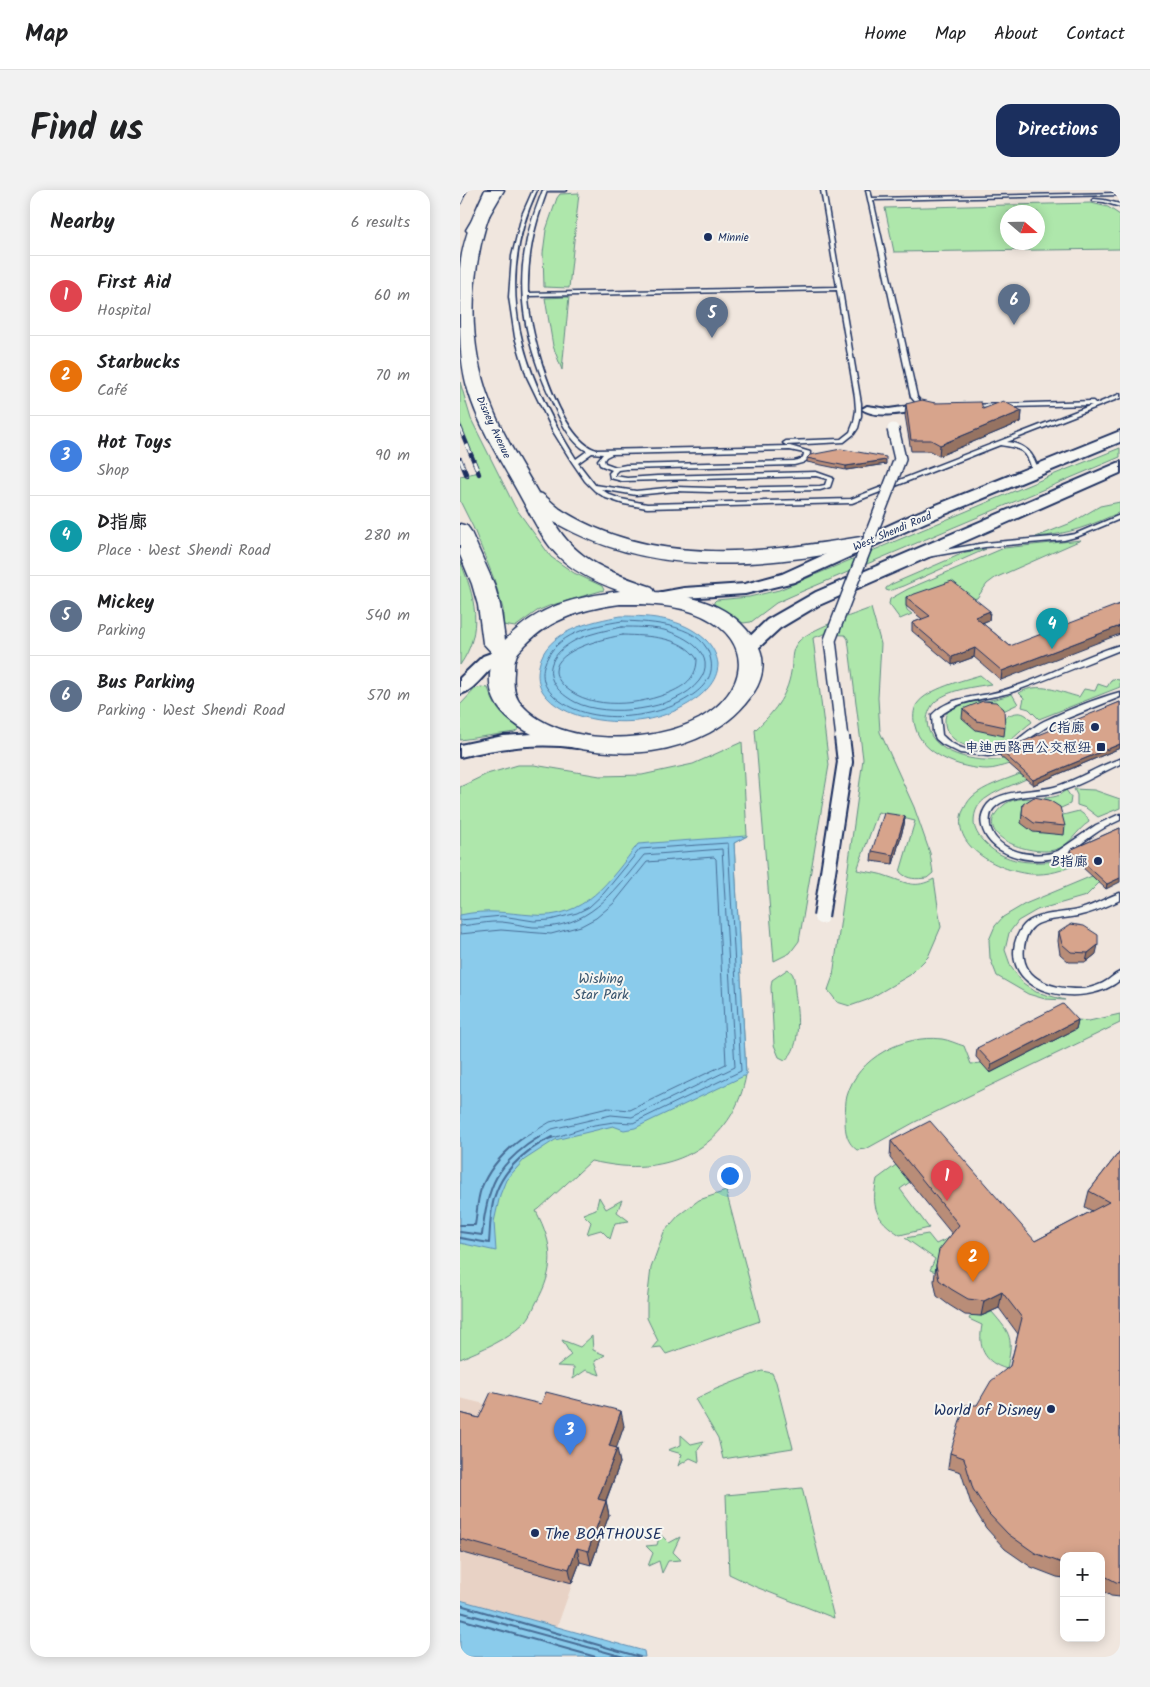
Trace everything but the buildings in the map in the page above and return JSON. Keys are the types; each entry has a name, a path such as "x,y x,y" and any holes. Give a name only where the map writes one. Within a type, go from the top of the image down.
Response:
{"highway":[{"name":"Disney Avenue","path":"493,192 474,230 468,250 463,315 470,364 487,416 552,536 564,552 602,577 657,598"},
{"path":"527,491 556,514 580,527 601,536 666,554 709,558 752,558 861,543"},
{"path":"460,530 483,584 494,643 505,654"},
{"path":"620,597 657,598 692,605 721,618 733,627 748,648 752,662 751,676 745,690 734,704 719,717 700,728 678,737 644,744 601,745 577,742 549,734 526,722 510,707 501,690 499,672 505,654 522,633 549,615 583,603 620,597"}],"street":[{"path":"867,409 889,412 917,408"},
{"path":"821,917 845,762 830,640 900,458 889,412"},
{"name":"West Shendi Road","path":"657,598 684,593 745,589 788,578 861,543 1120,436"},
{"path":"748,648 766,629 785,614 907,559 1120,468"},
{"path":"460,688 490,660 505,654"},
{"path":"460,752 484,745 514,741 577,742"}],"lane":[{"path":"535,190 524,214 515,252 512,297 516,329 536,392 554,429 593,486 614,499 647,506 852,501 1120,396"},
{"path":"565,190 545,190 536,210 527,242 525,295 534,353 560,413 583,447 590,451 610,452 790,448 807,452 807,456 803,461 794,463 616,469 602,464 603,456 610,452"},
{"path":"583,447 830,442 842,441 849,437 854,431 860,410 823,190"},
{"path":"868,190 914,397 919,403 936,407"},
{"path":"870,202 1120,194"},
{"path":"870,202 1094,200 1120,206"},
{"path":"525,295 840,288"},
{"path":"965,406 1100,403"},
{"path":"999,444 1013,445 1028,452 1033,460 1035,470"},
{"path":"575,462 590,451"},
{"path":"593,486 636,493 676,489 820,488 828,486 831,482 830,478 816,474 619,480 612,477 612,473 616,469"},
{"path":"907,559 985,544 1064,538 1077,535 1120,516"},
{"path":"1120,647 998,694 961,699 946,706 936,715 938,736 949,746 968,752 983,754 1003,751 1044,724 1120,694"},
{"path":"1120,761 1056,789 1003,798 990,807 985,819 987,834 996,844 1014,853 1036,857 1054,856 1072,846 1102,824 1120,817"},
{"path":"1120,896 1082,912 1052,916 1031,924 1020,937 1017,954 1023,971 1039,983 1061,992 1083,994 1100,990 1115,982 1120,976"}],"shaded area":[{"path":"460,1398 545,1419 549,1407 624,1426 612,1460 620,1463 606,1501 609,1515 591,1565 580,1562 557,1627 460,1600"}],"green space":[{"path":"579,193 569,288 544,287 543,253 546,230 557,198 560,194"},
{"path":"1091,203 1108,207 1120,215 1120,249 1045,250 1045,205 1009,205"},
{"path":"1000,205 1000,250 1045,250 894,252 885,208"},
{"path":"569,297 562,370 553,346 545,298"},
{"path":"460,382 471,419 515,507 551,557 574,573 602,586 604,590 549,606 537,611 515,627 503,625 503,609 494,579 473,527 460,501 460,476 480,472 460,422"},
{"path":"1120,448 1120,457 776,603 751,622 743,623 733,615 714,605 716,600 749,597 779,590"},
{"path":"1120,502 1120,512 1099,521 1079,529 1036,537 1071,523 1100,506"},
{"path":"1081,540 995,578 987,584 977,598 966,601 906,606 907,610 912,614 900,619 889,604 890,599 908,589 1004,548"},
{"path":"986,549 903,586 889,591 886,590 892,584 966,552"},
{"path":"460,561 473,600 475,626 468,652 460,665"},
{"path":"871,608 881,644 878,698 880,732 914,807 930,853 933,873 927,878 916,879 909,878 900,872 915,821 878,812 857,870 882,874 911,884 921,884 934,879 941,927 928,957 910,975 867,1000 850,1006 837,1002 828,990 833,976 863,759 848,639 845,635 824,634 813,638 829,765 799,941 790,953 774,961 755,730 768,717 783,697 789,681 795,645 821,627"},
{"path":"980,675 991,684 962,689 942,697 931,707 927,721 930,732 936,742 945,749 968,758 981,760 1004,759 1009,764 990,769 954,763 934,752 925,745 919,736 914,720 917,704 929,694 946,686"},
{"path":"1112,679 1120,680 1120,687 1039,719 1029,709 1022,707 1024,698 1019,693 1026,690 1042,688 1079,697 1084,689 1095,691 1098,684 1107,687"},
{"path":"481,687 488,688 500,711 520,728 515,732 460,740 460,705 475,689"},
{"path":"1012,694 1018,704 997,714 1003,718 1011,714 1022,713 1032,722 1006,744 995,748 979,749 962,744 949,734 945,718 951,709 965,703 986,701"},
{"name":"Wishing Star Park","path":"742,742 747,836 734,843 746,1075 740,1097 731,1116 718,1132 703,1146 686,1156 666,1163 645,1166 610,1165 591,1161 536,1211 546,1235 550,1257 547,1279 531,1313 526,1321 510,1334 494,1344 460,1359 460,787 487,774 518,765 534,765 600,776 642,775 693,764"},
{"path":"1020,774 1026,779 997,792 979,805 974,822 979,835 994,850 1015,860 1050,862 1074,859 1078,863 1049,873 1031,874 1019,872 1006,869 982,856 971,847 964,837 961,826 962,813 970,799 989,786"},
{"path":"1074,789 1094,790 1120,799 1120,808 1098,817 1086,808 1077,805 1077,795"},
{"path":"1066,790 1071,797 1070,804 1052,812 1059,816 1079,811 1087,817 1089,822 1065,845 1054,850 1030,850 1005,841 997,834 993,825 994,816 1004,805 1016,800 1057,796"},
{"path":"1092,876 1099,883 1086,896 1037,910 1018,921 1009,933 1005,950 1011,967 1023,983 1036,992 1065,1000 1045,999 1028,994 997,976 990,958 989,940 995,926 1003,917 1025,904"},
{"path":"788,969 794,978 798,1028 794,1047 791,1054 785,1060 779,1057 774,1045 771,987 772,980"},
{"path":"1120,1014 1120,1023 915,1122 866,1149 857,1150 848,1139 845,1115 847,1096 852,1082 871,1060 884,1051 913,1040 927,1038 945,1040 964,1046 971,1064 981,1063 1066,1019 1089,1021"},
{"path":"896,1165 910,1182 900,1189 929,1228 900,1235 880,1218 875,1205 877,1179"},
{"path":"726,1191 760,1321 666,1354 661,1347 652,1348 658,1341 647,1318 651,1268 664,1232 679,1215 699,1200"},
{"path":"599,1197 606,1209 622,1200 617,1212 629,1221 615,1223 610,1239 601,1230 587,1234 591,1222 583,1214 596,1209"},
{"path":"928,1234 936,1244 953,1236 936,1272 930,1270 935,1259 905,1238"},
{"path":"992,1312 1004,1326 1009,1337 1010,1350 1007,1369 987,1358 982,1347 982,1325 969,1319 971,1315 981,1316"},
{"path":"592,1336 593,1350 605,1355 595,1361 600,1375 586,1370 573,1379 574,1367 557,1366 571,1355 562,1340 580,1347"},
{"path":"762,1371 772,1373 776,1382 793,1448 723,1459 718,1438 695,1399"},
{"path":"681,1435 691,1444 704,1441 698,1450 699,1462 690,1458 678,1466 682,1454 668,1450 681,1445"},
{"path":"802,1488 834,1618 756,1587 729,1574 726,1495"},
{"path":"660,1534 669,1543 680,1537 673,1552 681,1560 668,1561 662,1573 659,1561 648,1566 653,1553 646,1546 657,1545"}],"water":[{"path":"621,616 655,618 677,623 687,627 706,640 717,657 718,664 715,677 704,693 693,701 667,714 645,720 619,722 604,721 575,714 562,709 551,701 541,689 538,676 543,654 550,644 571,630 597,621"},
{"name":"Wishing Star Park","path":"747,836 734,843 746,1075 635,1128 624,1130 613,1126 555,1140 524,1160 506,1180 500,1195 494,1222 496,1251 460,1243 460,915 488,912 551,915 567,911 594,895 606,884 638,844"},
{"path":"460,1600 644,1651 645,1657 460,1657"}],"railway":[{"path":"460,203 466,190"},
{"path":"460,428 479,474"},
{"path":"460,459 467,476"}],"place":[{"name":"Minnie","path":"708,237"},
{"name":"Bus Parking","path":"1014,325"},
{"name":"Mickey","path":"712,338"},
{"name":"D指廊","path":"1052,649"},
{"name":"C指廊","path":"1095,727"},
{"name":"申迪西路西公交枢纽","path":"1101,747"},
{"name":"B指廊","path":"1098,861"},
{"name":"First Aid","path":"947,1201"},
{"name":"Starbucks","path":"973,1282"},
{"name":"World of Disney","path":"1051,1409"},
{"name":"Hot Toys","path":"570,1455"},
{"name":"The BOATHOUSE","path":"535,1533"}]}
